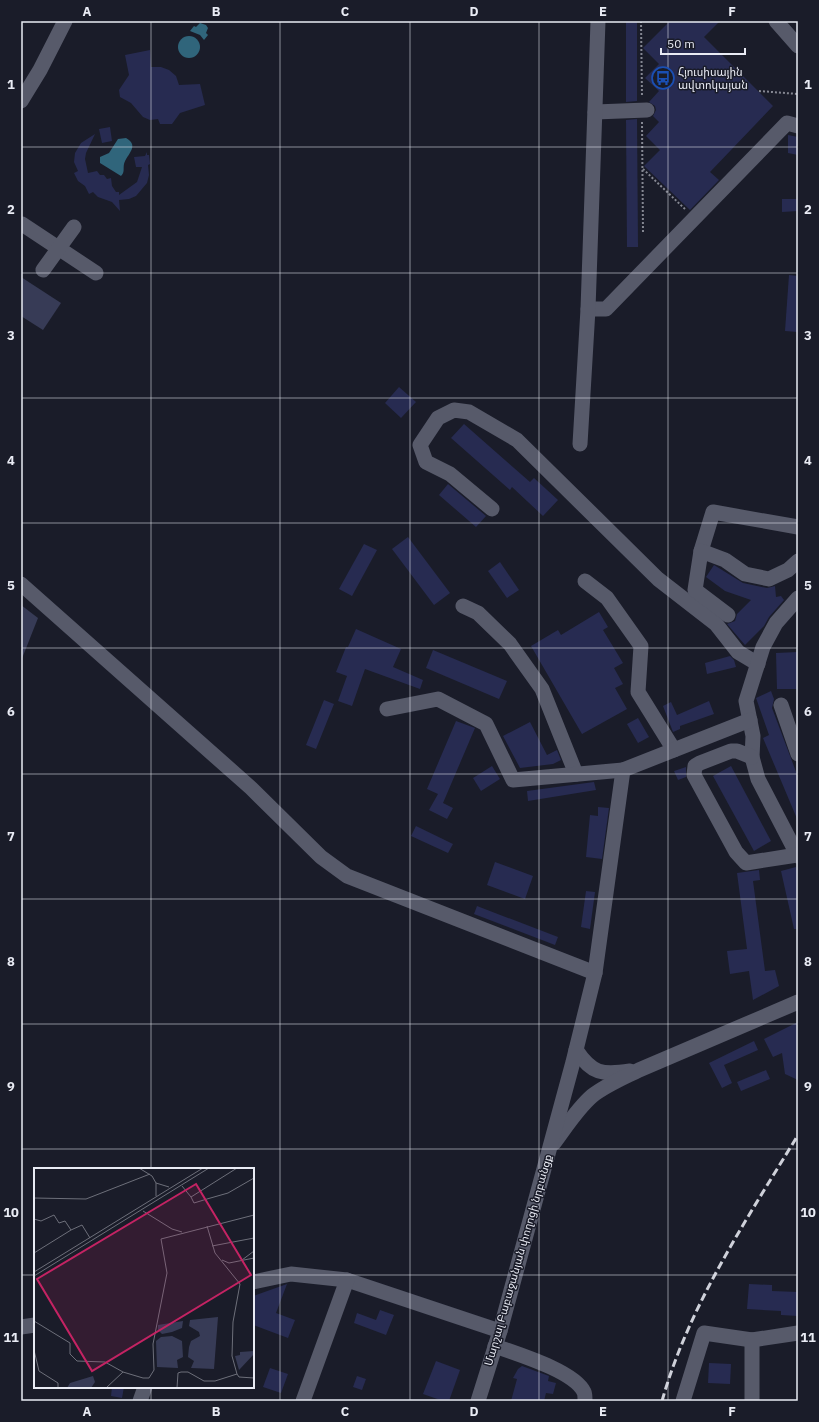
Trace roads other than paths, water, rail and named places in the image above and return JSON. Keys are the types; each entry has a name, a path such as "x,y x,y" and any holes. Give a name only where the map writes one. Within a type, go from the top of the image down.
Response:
{"street":[{"path":"21,101 40,70 65,21"},
{"path":"580,444 588,309 598,21"},
{"path":"776,21 796,37"},
{"path":"595,112 644,110"},
{"path":"588,309 606,309 787,123 798,126"},
{"path":"22,224 96,273"},
{"path":"43,270 74,227"},
{"path":"492,509 450,474 426,462 420,446 438,418 454,410 469,412 517,440 658,578 716,624 738,652 758,664"},
{"path":"728,615 695,590 701,551 713,512 798,527"},
{"path":"701,551 724,560 745,574 769,579 788,570 798,562"},
{"path":"585,581 607,598 641,646 638,692 674,750"},
{"path":"21,584 251,788 321,857 347,876 595,973"},
{"path":"752,757 737,751 731,751 695,766 694,775 736,852 746,863 798,856 764,793 752,757 753,736 746,701 763,647 776,623 798,598"},
{"path":"463,606 478,613 510,644 542,690 576,774"},
{"path":"387,709 438,700 486,724 513,780 623,770 750,720"},
{"path":"781,705 798,754"},
{"path":"549,1150 595,973 623,770"},
{"name":"Մարշալ Բաբաջանյան փողոցի նրբանցք","path":"478,1401 496,1346 549,1150 575,1115 592,1096 614,1082 798,1002"},
{"path":"576,1050 585,1063 592,1069 604,1073 639,1070"},
{"path":"254,1282 292,1274 347,1280 500,1331"},
{"path":"303,1401 347,1280"},
{"path":"21,1328 34,1325"},
{"path":"682,1401 704,1333 752,1340 798,1333"},
{"path":"752,1340 752,1401"},
{"path":"496,1346 548,1366 570,1378 584,1392 585,1401"},
{"path":"140,1401 145,1388"}],"railway":[{"path":"662,1401 687,1331 703,1297 740,1231 798,1135"}],"place":[{"name":"Հյուսիսային ավտոկայան","path":"663,78"}]}
